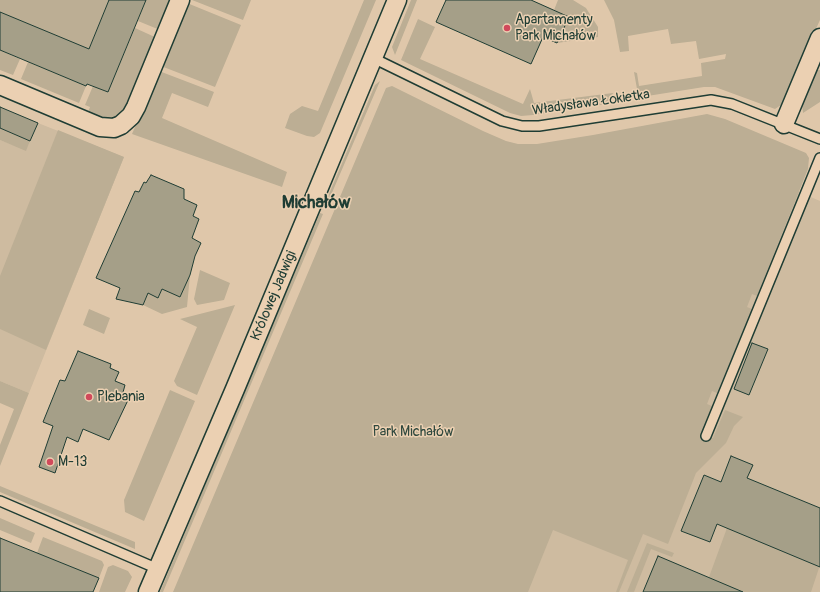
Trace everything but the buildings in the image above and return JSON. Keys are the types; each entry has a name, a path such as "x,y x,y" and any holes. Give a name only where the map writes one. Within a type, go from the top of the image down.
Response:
{"street":[{"path":"0,85 100,127 114,128 121,125 131,116 136,107 180,0"},
{"name":"Królowej Jadwigi","path":"148,592 235,389 397,0"},
{"path":"784,124 820,38"}],"lane":[{"name":"Władysława Łokietka","path":"373,58 502,121 522,126 539,126 702,100 732,104 820,139"},
{"path":"706,436 820,158"},
{"path":"0,501 158,569"}],"shaded area":[{"path":"38,123 124,157 29,393 0,381 0,140 26,150"},
{"path":"699,149 820,201 820,592 520,592"}],"green space":[{"path":"0,0 109,0 91,44 98,53 0,12"},
{"path":"146,0 173,0 160,30 138,21"},
{"path":"192,0 251,0 243,20"},
{"path":"364,0 376,0 320,133 314,137 307,136 285,128 290,114 302,106 318,111"},
{"path":"411,0 417,0 395,55 392,47"},
{"path":"558,0 573,0 586,8 598,27 598,37 557,43 569,17 554,10"},
{"path":"604,0 820,0 820,20 781,105 775,109 715,87 704,87 641,97 637,89 634,72 637,73 639,86 702,76 701,63 725,59 726,54 699,59 696,41 671,44 668,29 628,36 629,51 620,52 614,20"},
{"path":"187,3 241,25 215,87 161,66"},
{"path":"418,19 435,27 420,59 523,104 530,89 534,103 613,93 611,99 605,104 533,115 521,116 510,113 401,60"},
{"path":"135,28 157,38 128,106 118,116 112,118 100,117 88,112 90,107 85,105 93,86 108,92"},
{"path":"0,50 20,59 13,75 0,70"},
{"path":"28,62 86,86 79,103 21,79"},
{"path":"816,70 820,70 820,102 803,113 802,105"},
{"path":"159,71 214,92 208,107 172,93 162,118 287,172 282,187 132,134"},
{"path":"380,81 328,202 326,201 375,85"},
{"name":"Park Michałów","path":"392,86 483,131 506,141 518,144 537,144 707,114 725,119 806,153 809,158 808,169 757,296 752,294 747,307 752,309 717,393 712,391 707,404 712,406 701,434 713,438 725,410 743,417 734,426 726,443 696,473 668,544 643,534 619,592 616,592 628,560 553,530 528,592 173,592 386,88"},
{"path":"0,128 30,141 26,151 0,140"},
{"path":"58,130 124,157 46,350 0,329 0,276"},
{"path":"320,213 323,214 163,592 160,592"},
{"path":"200,270 230,283 224,300 197,305 194,299"},
{"path":"190,275 187,307 162,314 143,305 149,291 159,297 165,282 167,291 180,297"},
{"path":"235,305 197,395 177,386 174,381 197,327 180,319"},
{"path":"89,309 110,318 104,334 83,325"},
{"path":"0,381 29,393 0,466 0,445 14,409 0,403"},
{"path":"170,390 195,401 144,521 125,512 124,500"},
{"path":"0,486 135,542 135,549 0,492"},
{"path":"0,518 35,533 31,543 0,530"},
{"path":"727,528 820,565 811,592 737,592 709,577"},
{"path":"43,537 102,561 104,565 99,578 37,553"},
{"path":"647,543 674,553 672,557 651,549 634,592 627,592"},
{"path":"113,565 128,571 132,577 125,592 99,592 108,567"}],"place":[{"name":"Apartamenty Park Michałów","path":"507,28"},
{"name":"Plebania","path":"89,397"},
{"name":"M-13","path":"50,462"}],"district":[{"name":"Michałów","path":"316,203"}]}
